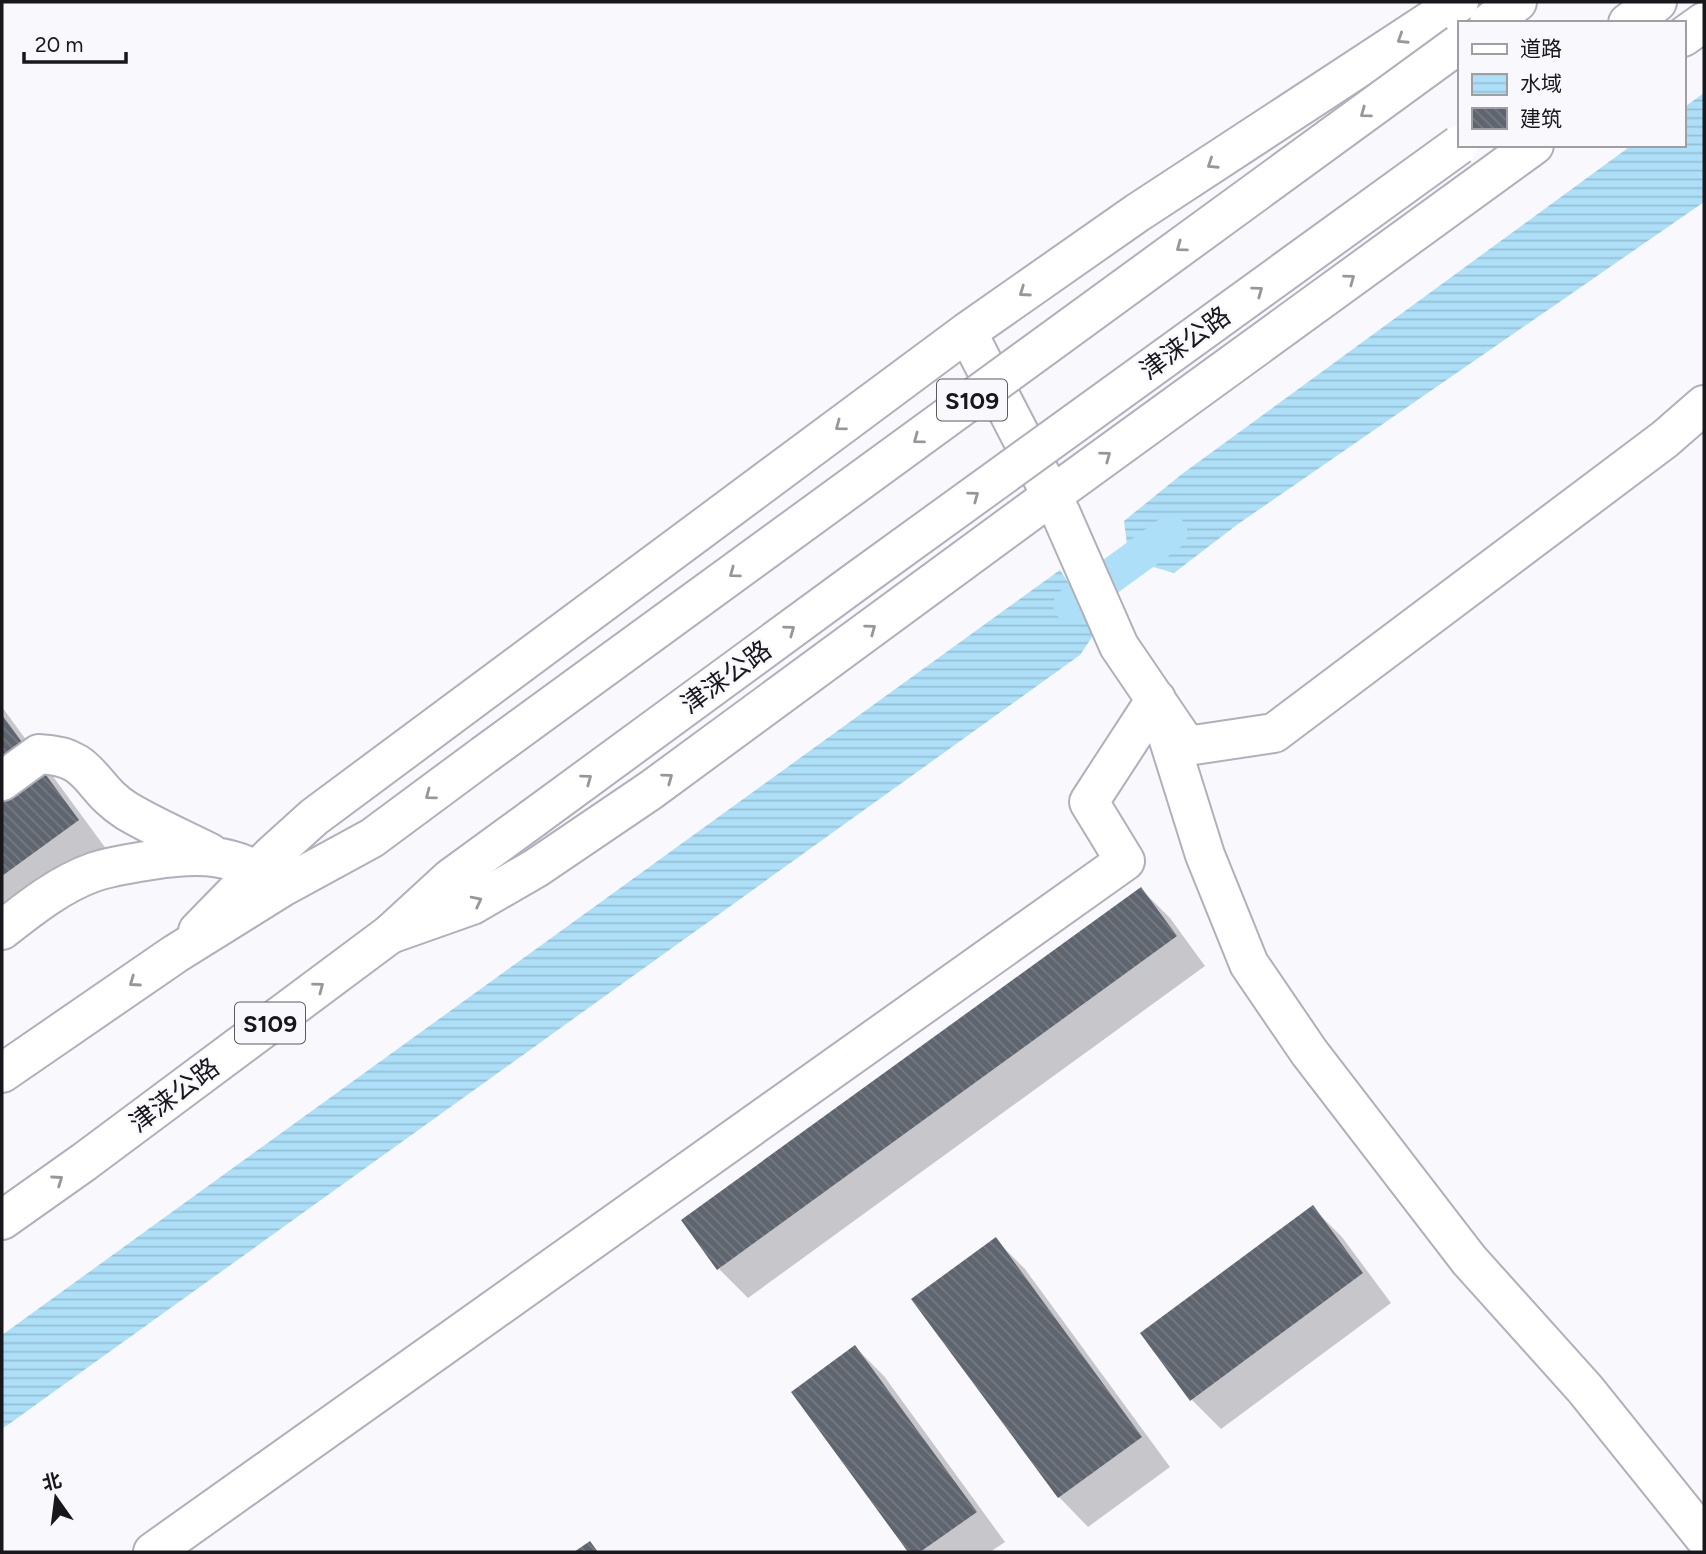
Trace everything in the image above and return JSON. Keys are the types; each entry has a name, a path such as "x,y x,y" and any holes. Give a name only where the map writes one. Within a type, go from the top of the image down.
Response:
{"main road":[{"path":"2,781 39,754 69,758 82,766 108,797 125,810 215,856 271,878 324,809 967,332 1137,213 1459,2"},
{"path":"1492,21 1517,2"},
{"path":"1631,21 1657,2"},
{"path":"1685,36 1704,22"},
{"name":"S109","path":"2,1073 175,954 271,878 372,838 1458,45"},
{"name":"津涞公路","path":"2,1220 390,934 451,878 1458,146"},
{"path":"390,934 472,905 536,868 651,790 1056,505 1531,147"},
{"path":"967,332 1056,505 1119,646 1187,747 1275,733 1665,439 1704,405"},
{"path":"1156,699 1205,855 1249,964 1309,1052 1469,1260 1585,1389 1704,1537"},
{"path":"153,1552 1125,861 1089,802 1156,699"},
{"path":"2,930 58,890 94,872 184,855 215,856"}],"water":[{"path":"1704,93 1704,202 1238,524 1174,573 1129,560 1124,521 1182,474 1629,147 1685,147 1685,107"},
{"path":"1060,570 1098,628 1080,655 2,1429 2,1335"}],"building":[{"path":"2,715 79,820 2,876"},
{"path":"1141,887 1177,936 717,1270 681,1220"},
{"path":"1313,1205 1363,1273 1190,1401 1140,1333"},
{"path":"996,1237 1142,1437 1058,1498 911,1299"},
{"path":"855,1345 977,1512 920,1552 908,1552 791,1392"},
{"path":"590,1541 598,1552 574,1552"}],"waterway":[{"path":"1071,605 1170,533"}]}
